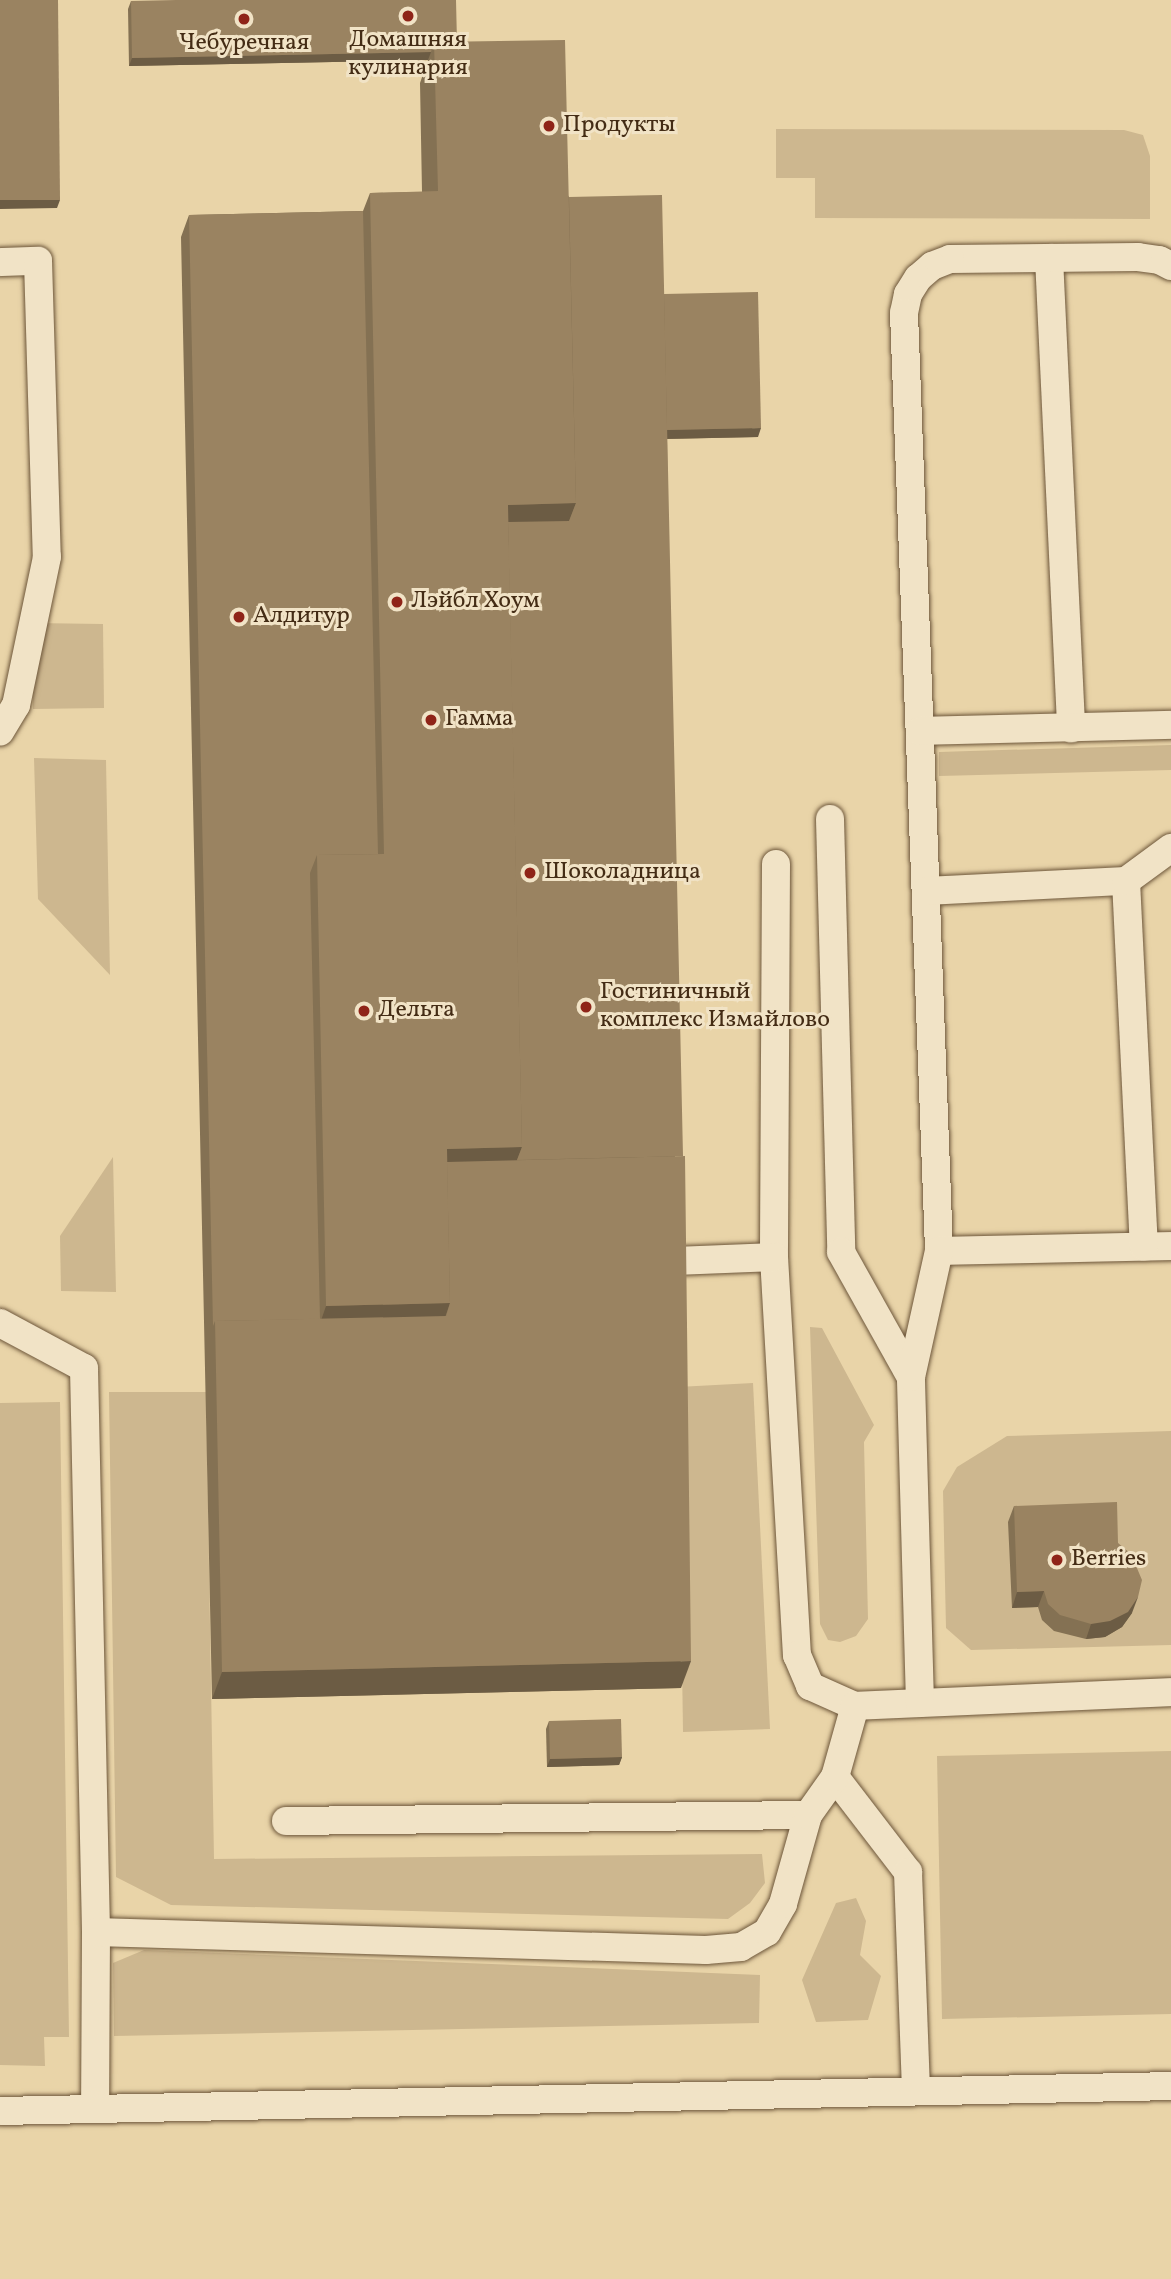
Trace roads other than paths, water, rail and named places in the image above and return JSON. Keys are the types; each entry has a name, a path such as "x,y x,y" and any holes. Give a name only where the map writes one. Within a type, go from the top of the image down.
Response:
{"lane":[{"path":"920,1703 911,1377 939,1251 904,313 908,294 925,271 950,259 1138,257 1159,260 1171,266"},
{"path":"1049,258 1071,728"},
{"path":"0,262 38,261 47,556 16,705 0,732"},
{"path":"920,732 1171,725"},
{"path":"830,819 841,1252 911,1377"},
{"path":"926,891 1126,881 1171,848"},
{"path":"776,864 774,1257 797,1655 810,1686 855,1706 1171,1692"},
{"path":"939,1251 1157,1246 1126,881"},
{"path":"676,1261 774,1257"},
{"path":"0,1323 84,1368 96,1932 95,2109"},
{"path":"96,1932 706,1950 741,1947 767,1932 783,1904 808,1815 835,1777 855,1706"},
{"path":"835,1777 908,1872 916,2089"},
{"path":"286,1821 808,1815"},
{"path":"0,2111 916,2089 1171,2086"}],"place":[{"name":"Домашняя кулинария","path":"408,16"},
{"name":"Чебуречная","path":"244,19"},
{"name":"Продукты","path":"549,126"},
{"name":"Лэйбл Хоум","path":"397,602"},
{"name":"Алдитур","path":"239,617"},
{"name":"Гамма","path":"431,720"},
{"name":"Шоколадница","path":"530,873"},
{"name":"Гостиничный комплекс Измайлово","path":"586,1007"},
{"name":"Дельта","path":"364,1011"},
{"name":"Berries","path":"1057,1560"}]}
